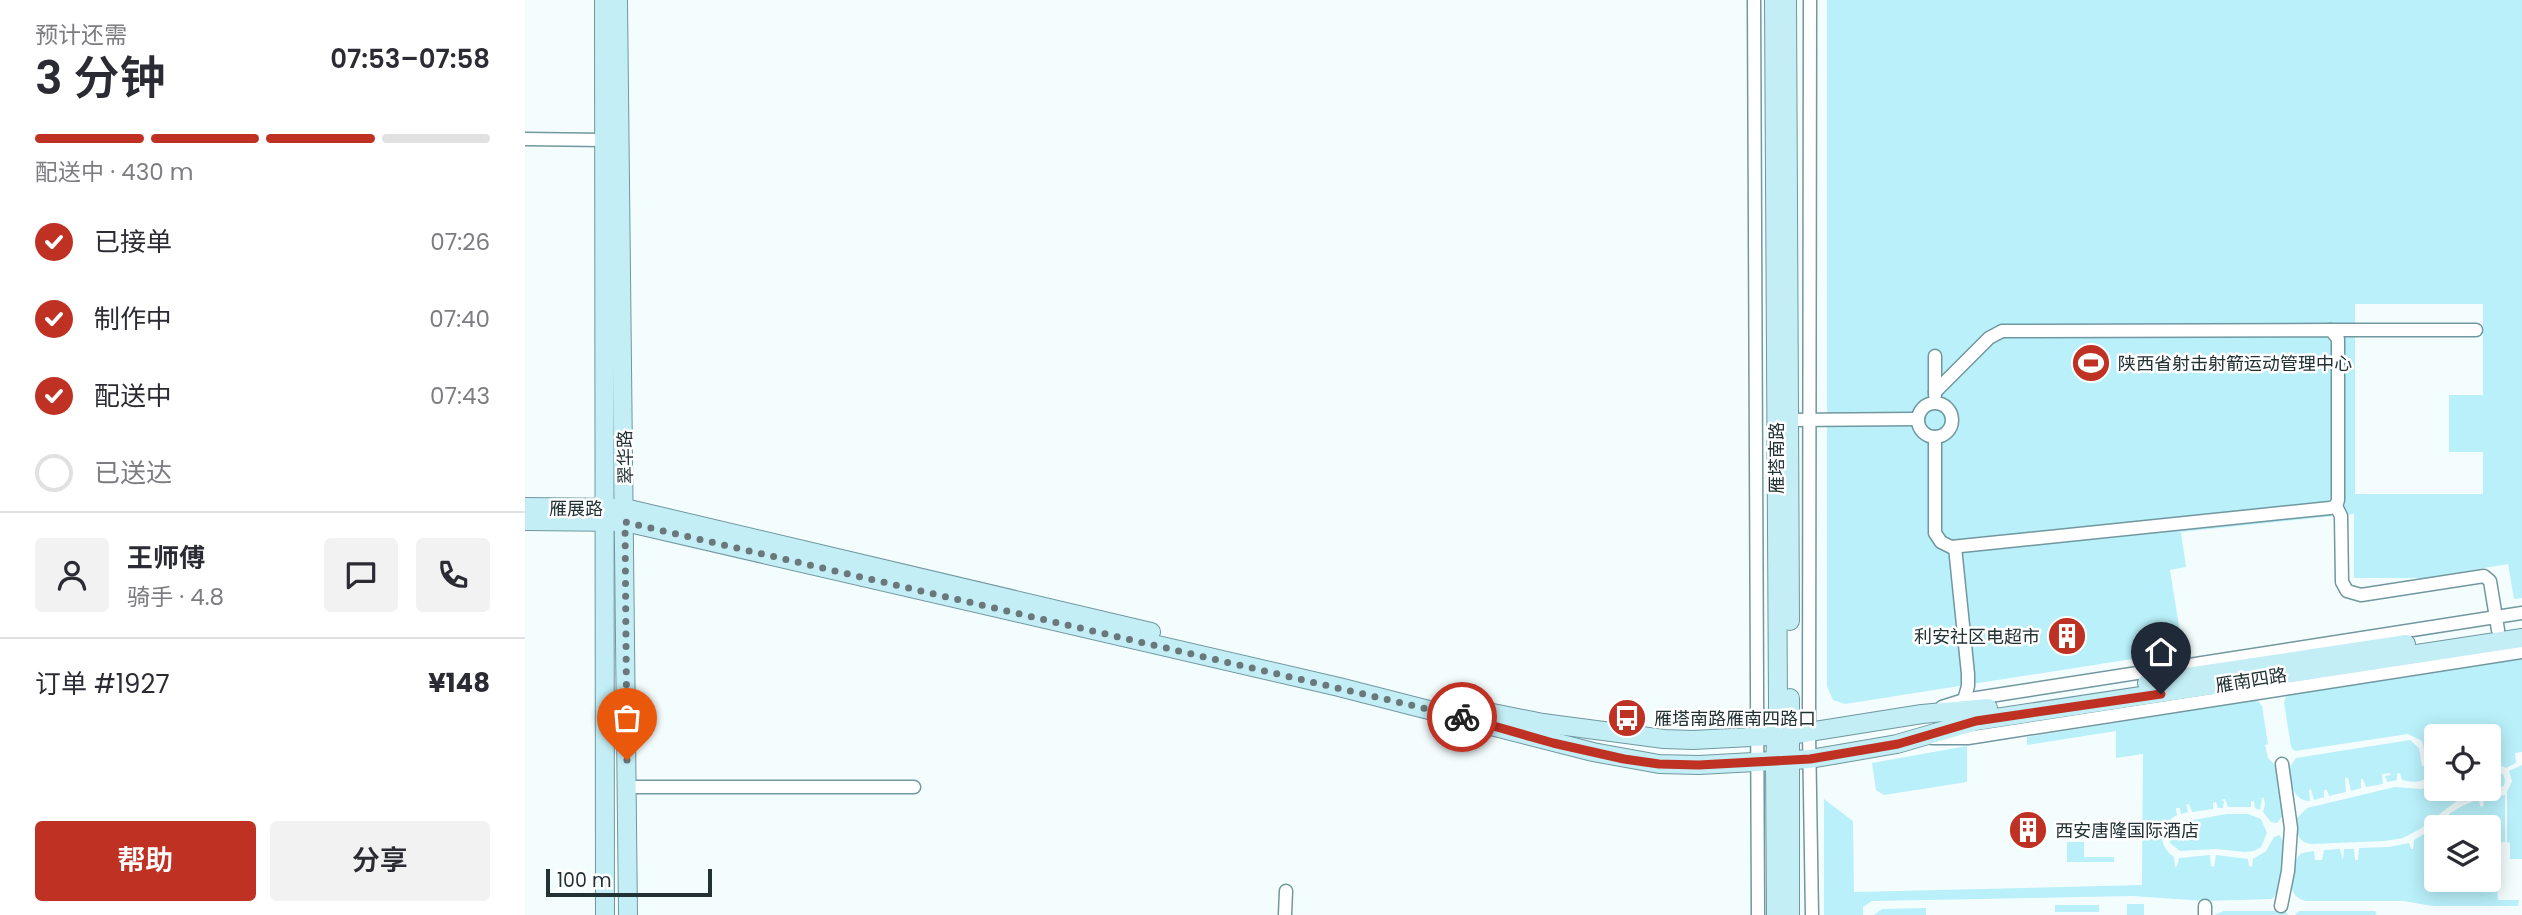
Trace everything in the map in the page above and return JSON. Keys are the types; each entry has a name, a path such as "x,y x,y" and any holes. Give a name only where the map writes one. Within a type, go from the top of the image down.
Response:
{"main road":[{"name":"翠华路","path":"604,0 605,915"},
{"name":"翠华路","path":"618,0 628,915"},
{"name":"雁塔南路","path":"1773,0 1784,736"},
{"name":"雁塔南路","path":"1776,915 1784,736 1789,420 1787,0"},
{"name":"雁展路","path":"525,507 606,515"},
{"name":"雁展路","path":"625,515 1339,687 1593,752 1659,764 1782,762"},
{"name":"雁展路","path":"525,522 625,515 1543,723 1664,738 1784,736"},
{"name":"雁南四路","path":"1784,736 1922,714 1984,709 2497,623 2522,626"},
{"name":"雁南四路","path":"1782,762 1925,738 1976,721 2522,638"},
{"name":"雁塔南路","path":"1782,762 1790,915"}],"street":[{"path":"1755,0 1758,915"},
{"path":"1809,0 1809,732 1812,915"},
{"path":"525,139 605,140"},
{"path":"2331,330 2338,339 2336,506 2341,518 2341,582 2350,593 2361,595 2484,576 2490,581 2497,623"},
{"path":"1935,397 1947,407 1952,420 1947,432 1935,437 1922,432 1917,419 1922,407 1935,397 1989,338 2002,331 2476,330"},
{"path":"1935,356 1935,397"},
{"path":"1789,420 1917,419"},
{"path":"1935,437 1935,533 1944,545 1955,547 2336,506"},
{"path":"1955,547 1968,674 1968,686 1963,700"},
{"path":"1922,714 1963,700 2497,623 2522,613"},
{"path":"1925,738 1968,738 2522,652"},
{"path":"2281,906 2290,857 2291,828 2283,764"},
{"path":"627,786 914,788"},
{"path":"1285,915 1286,891"}],"shaded area":[{"name":"陕西省射击射箭运动管理中心","path":"1827,0 2522,0 2522,598 2514,599 2508,564 2425,578 2354,578 2354,514 2181,532 2186,567 2170,570 2183,651 1845,704 1833,700 1827,686","holes":["2355,304 2483,304 2483,395 2449,395 2449,452 2483,452 2483,494 2355,494"]},
{"path":"2522,657 2522,752 2515,753 2516,763 2506,768 2501,766 2501,724 2424,724 2424,749 2422,741 2408,734 2295,751 2291,747 2284,702 2287,695"},
{"path":"2257,700 2262,706 2268,758 2277,767 2284,814 2277,823 2271,822 2263,812 2264,798 2259,799 2262,799 2260,810 2255,808 2254,801 2251,802 2251,807 2228,807 2225,799 2221,800 2224,801 2223,808 2218,808 2216,802 2213,803 2213,809 2192,812 2189,804 2185,805 2188,812 2181,814 2180,808 2176,808 2177,815 2166,824 2162,841 2174,857 2175,867 2179,858 2210,855 2211,866 2214,867 2216,855 2248,859 2249,866 2252,867 2253,859 2266,851 2274,837 2279,835 2284,848 2284,867 2272,899 2205,901 2132,896 1872,901 1863,907 1863,915 1824,915 1824,799 1853,821 1854,892 2142,885 2143,754 2116,758 2116,731 2027,745 2027,737"},
{"path":"2410,740 2419,748 2423,780 2402,780 2400,773 2397,774 2397,780 2387,782 2385,776 2391,775 2390,773 2382,774 2383,784 2366,787 2361,779 2361,788 2351,791 2348,778 2345,778 2346,792 2329,796 2327,790 2324,790 2324,797 2314,800 2311,789 2310,801 2299,798 2296,794 2289,768 2296,758"},
{"path":"1967,746 1967,782 1884,795 1876,790 1872,763"},
{"path":"2522,765 2522,859 2510,859 2510,843 2507,842 2507,792 2512,781 2509,771"},
{"path":"2501,773 2505,780 2504,786 2501,787"},
{"path":"2395,787 2424,788 2424,801 2457,801 2438,815 2424,815 2424,826 2403,838 2311,844 2298,835 2297,818 2307,808"},
{"path":"2505,795 2505,842 2501,842 2501,815 2449,815 2474,801 2479,801 2483,807 2484,801 2501,801 2501,796"},
{"path":"2227,814 2248,814 2261,819 2267,833 2261,847 2245,852 2216,849 2180,851 2170,843 2169,832 2176,823"},
{"path":"2424,834 2424,892 2497,892 2498,900 2519,900 2518,906 2433,906 2403,901 2306,901 2299,898 2291,887 2291,872 2302,853 2314,851 2315,860 2322,860 2324,850 2340,849 2343,860 2344,849 2354,849 2355,860 2358,860 2359,848 2409,843 2413,849 2414,840"},
{"path":"2067,842 2084,842 2084,857 2114,857 2114,862 2067,862"},
{"path":"2127,904 2144,904 2144,915 2127,915"},
{"path":"2055,905 2099,905 2099,912 2055,912"},
{"path":"1926,908 1926,915 1874,915 1882,909"},
{"path":"2224,911 2285,911 2288,915 2214,915"},
{"path":"2299,911 2375,911 2377,913 2295,915"}],"way so far":[{"path":"627,760 625,522 1462,717"}],"place":[{"name":"陕西省射击射箭运动管理中心","path":"2091,363"},
{"name":"利安社区电超市","path":"2067,636"},
{"name":"雁塔南路雁南四路口","path":"1627,718"},
{"name":"西安唐隆国际酒店","path":"2028,830"}],"route":[{"path":"1462,717 1553,743 1624,759 1659,764 1699,765 1810,759 1925,738 1976,721 2161,694"}]}
